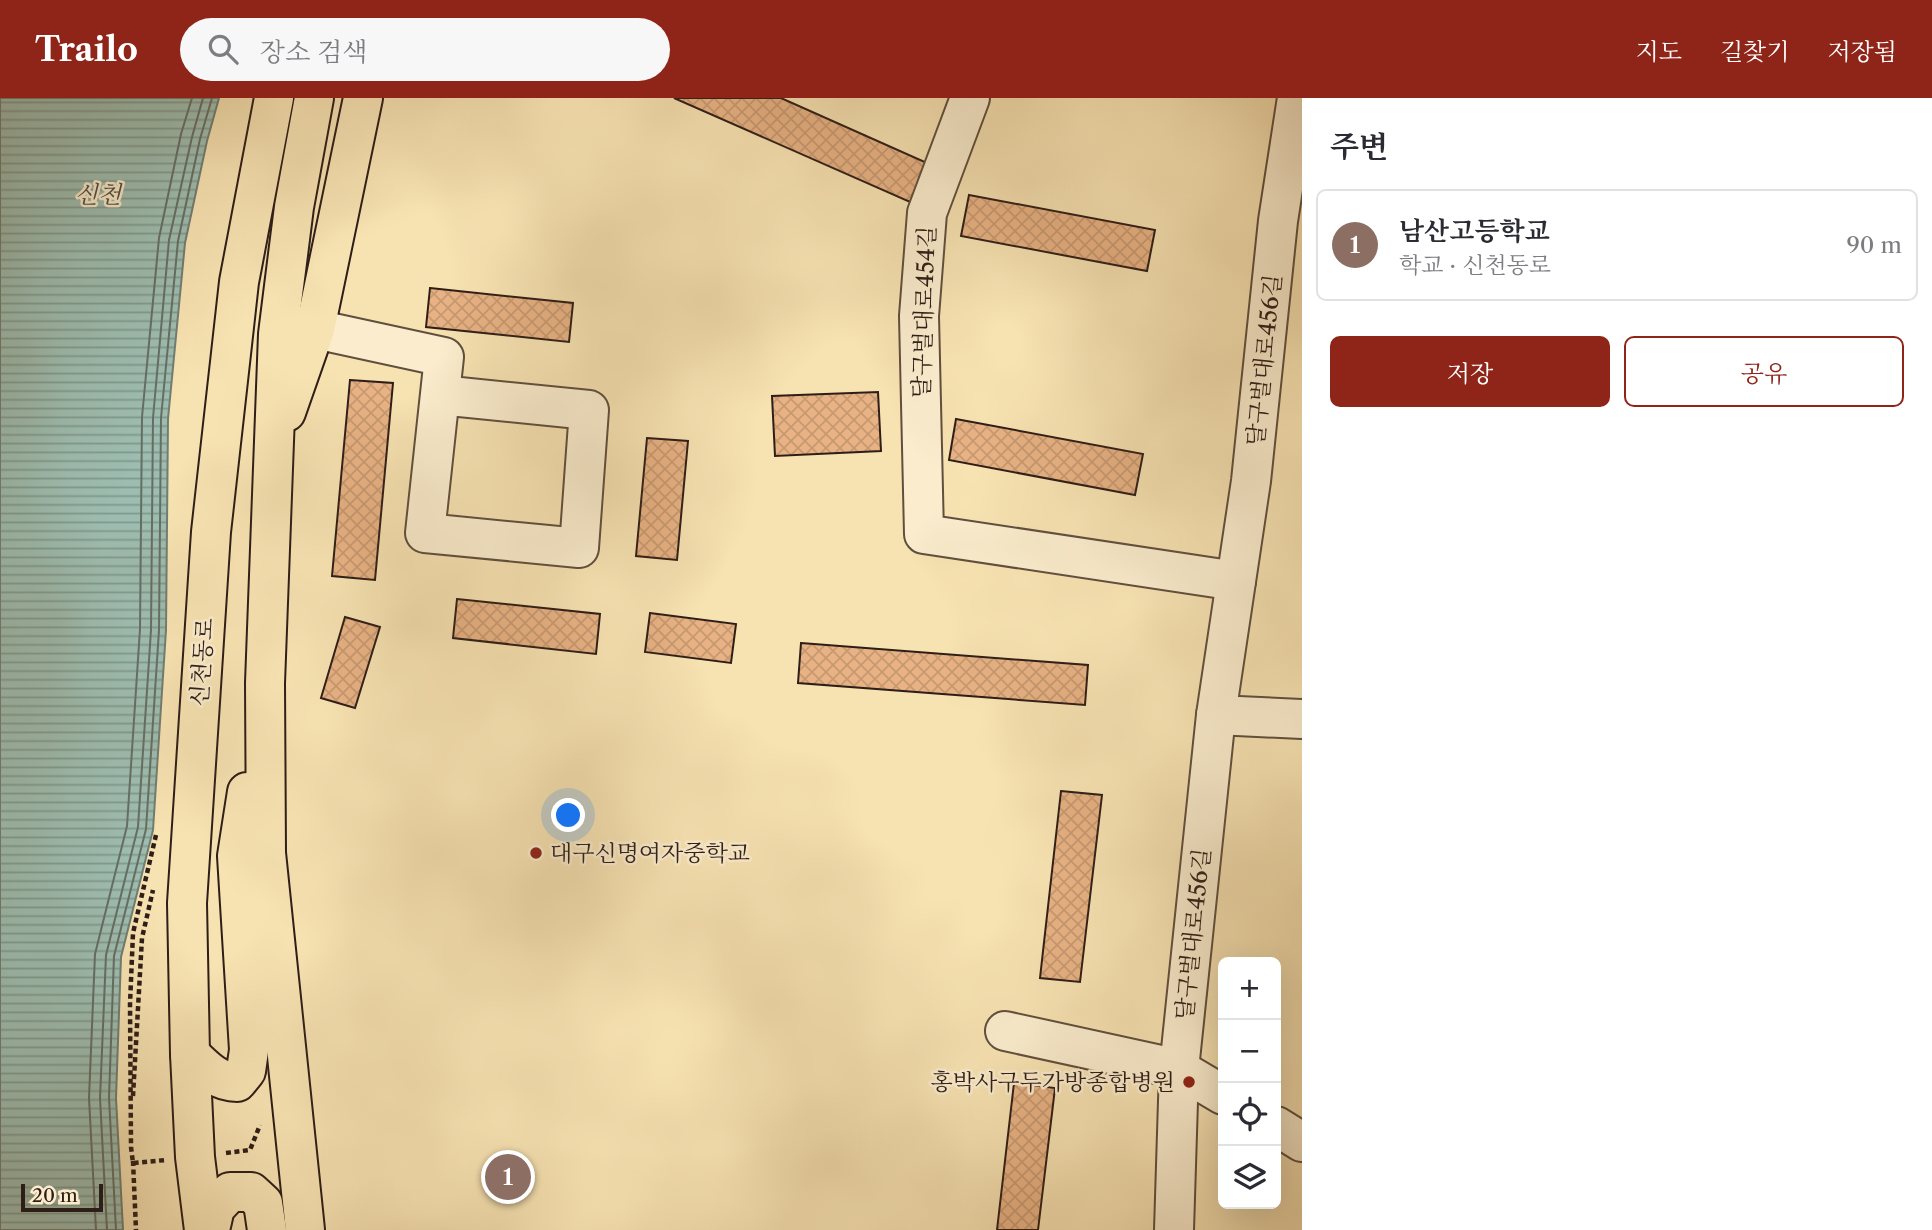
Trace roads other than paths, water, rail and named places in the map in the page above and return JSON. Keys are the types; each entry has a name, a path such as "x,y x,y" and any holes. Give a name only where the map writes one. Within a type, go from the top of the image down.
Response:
{"main road":[{"name":"신천동로","path":"204,1230 195,1157 187,903 211,532 239,282 274,98"},
{"path":"305,1230 266,853 265,683 278,334 294,206 314,98"},
{"path":"272,454 315,328 363,98"},
{"path":"190,1054 210,1073 225,1082 237,1082 246,1070 249,1050 237,856 265,683"},
{"path":"210,1230 215,1209 230,1192 251,1192 263,1203 267,1230"}],"street":[{"name":"달구벌대로454길","path":"970,98 927,213 919,316 924,534 1236,581"},
{"name":"달구벌대로456길","path":"1174,1230 1179,1069 1216,715 1251,481 1278,221 1297,98"},
{"path":"315,328 444,357 425,533 579,548 589,410 440,395"},
{"path":"1216,715 1302,719"},
{"path":"1005,1031 1179,1069 1218,1092"},
{"path":"1281,1129 1302,1142"}],"water":[{"name":"신천","path":"0,98 219,98 185,243 168,419 166,630 153,830 121,957 116,1098 123,1230 0,1230"}],"place":[{"name":"대구신명여자중학교","path":"536,853"},
{"name":"홍박사구두가방종합병원","path":"1189,1082"},
{"name":"남산고등학교","path":"508,1177"}]}
